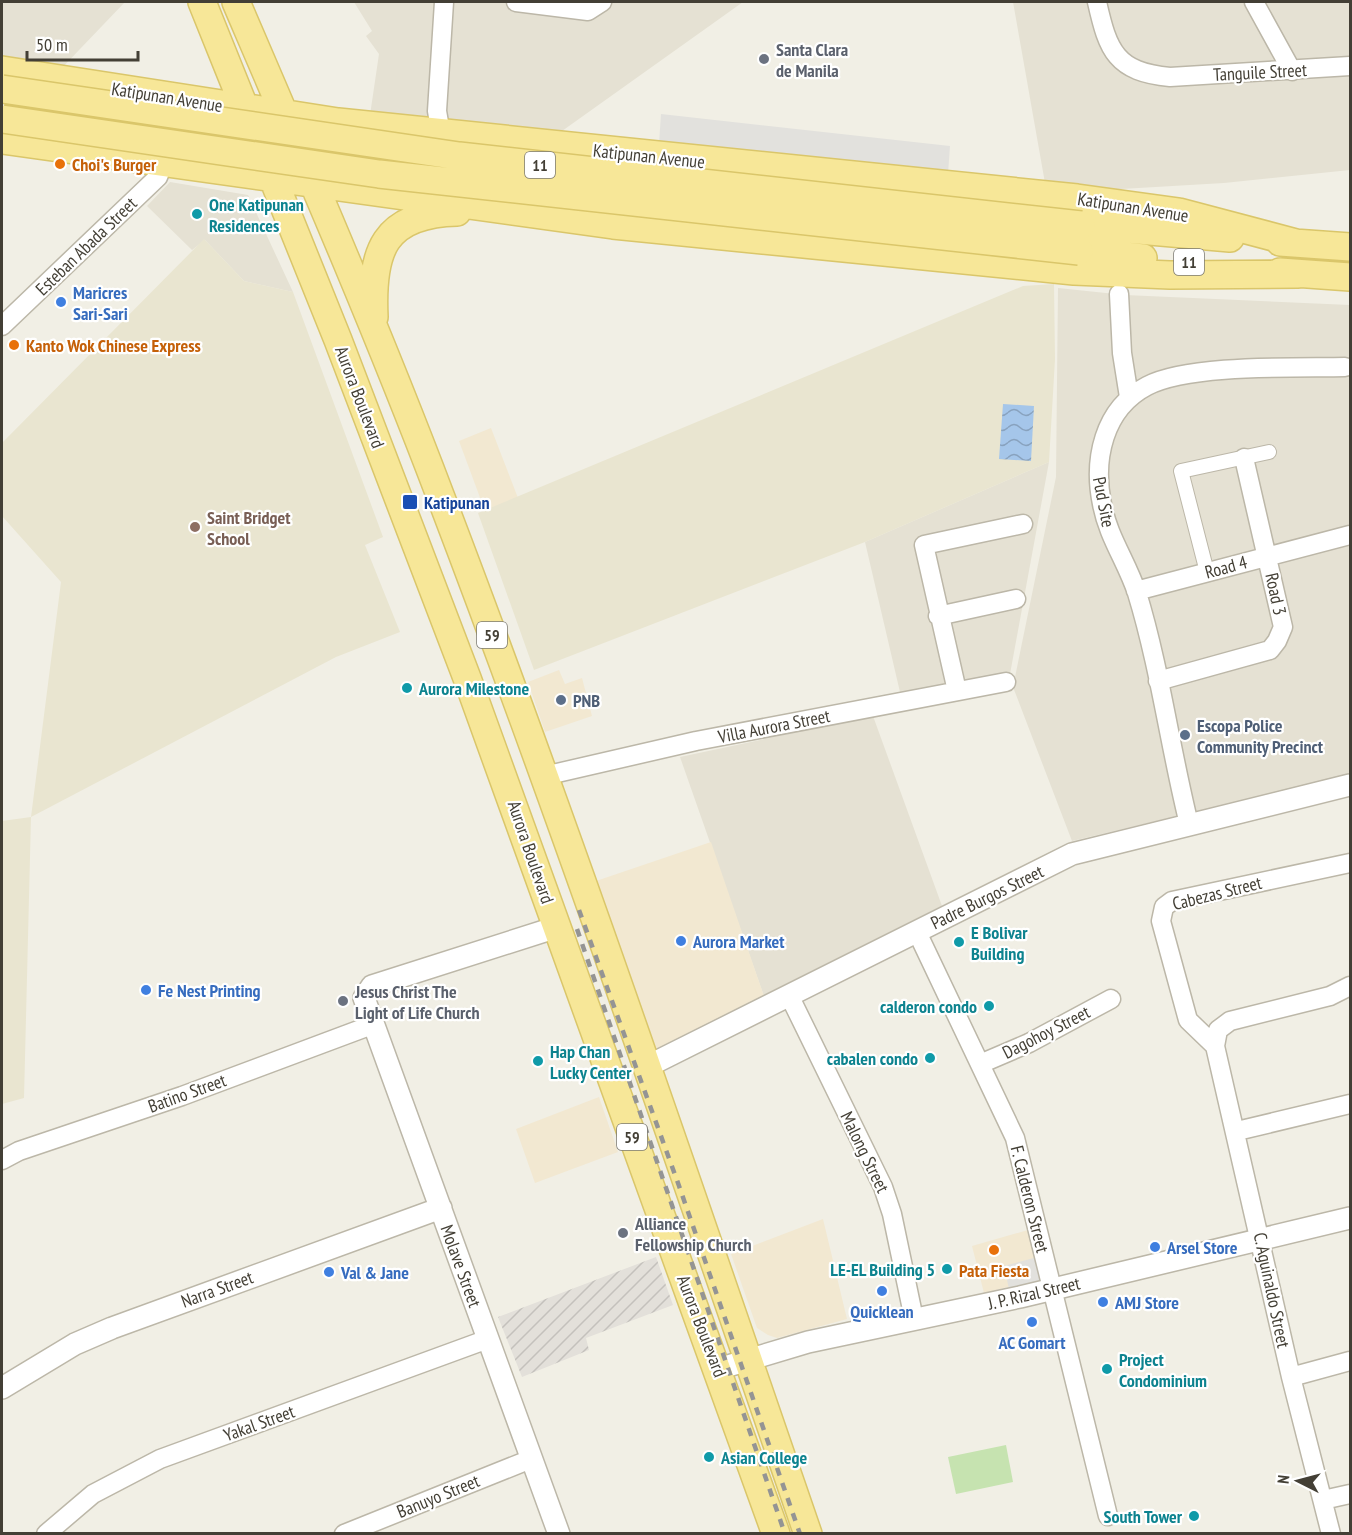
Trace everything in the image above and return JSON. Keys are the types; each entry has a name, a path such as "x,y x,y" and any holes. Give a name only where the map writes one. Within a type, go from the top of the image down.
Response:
{"main road":[{"name":"59","path":"202,2 272,176"},
{"name":"59","path":"236,2 311,182"},
{"name":"Katipunan Avenue","path":"8,78 100,86 338,123 1077,198 1179,212 1296,243"},
{"name":"Katipunan Avenue","path":"8,78 459,156 1081,225 1350,247"},
{"path":"5,133 28,136 36,128 42,108 34,83 8,78"},
{"path":"269,78 296,101 338,123"},
{"path":"91,153 100,86"},
{"name":"11","path":"5,133 91,153 434,198 504,211 613,225 1074,271 1170,276 1298,274"},
{"name":"11","path":"5,133 541,193 1298,274 1350,277"},
{"path":"434,198 441,134"},
{"path":"564,147 584,167 587,181 584,195 566,219"},
{"path":"608,152 599,173 598,196 600,207 613,225"},
{"path":"210,168 247,185 264,197 280,213 297,239"},
{"name":"Aurora Boulevard","path":"272,176 509,789 776,1533"},
{"name":"Aurora Boulevard","path":"311,182 375,330 440,494 592,905 807,1533"},
{"path":"375,330 375,264 385,242 399,227 419,216 435,213 504,211"},
{"path":"509,789 544,776"}],"street":[{"path":"441,134 437,111 444,2"},
{"path":"516,2 588,11 602,2"},
{"name":"Tanguile Street","path":"1097,2 1103,30 1117,58 1143,75 1170,77 1350,66"},
{"path":"1254,2 1292,71"},
{"name":"Esteban Abada Street","path":"2,326 158,177 164,162"},
{"path":"1119,294 1122,353 1129,397"},
{"name":"Pud Site","path":"1190,824 1136,591 1111,538 1102,507 1098,470 1102,445 1110,421 1129,397 1148,385 1206,372 1345,367"},
{"path":"1206,572 1181,471 1269,452"},
{"name":"Road 3","path":"1158,681 1270,650 1283,627 1244,458"},
{"path":"957,691 938,616 924,545 1023,524"},
{"name":"Road 4","path":"1136,591 1350,534"},
{"path":"938,616 1016,599"},
{"name":"Villa Aurora Street","path":"544,776 696,741 1006,682"},
{"name":"Padre Burgos Street","path":"646,1066 1072,854 1350,785"},
{"name":"Cabezas Street","path":"1215,1046 1188,1020 1161,921 1164,907 1172,901 1350,863"},
{"name":"Molave Street","path":"557,927 372,986 364,998 559,1533"},
{"name":"F. Calderon Street","path":"917,932 1015,1138 1108,1516"},
{"path":"1215,1046 1218,1030 1230,1022 1330,996 1350,986"},
{"name":"Malong Street","path":"789,995 883,1187 892,1214 914,1319"},
{"name":"Dagohoy Street","path":"980,1064 1029,1043 1111,999"},
{"name":"Batino Street","path":"2,1160 19,1151 182,1096 372,1025"},
{"name":"C. Aguinaldo Street","path":"1215,1046 1237,1131 1291,1377 1331,1533"},
{"path":"1237,1131 1350,1104"},
{"name":"Narra Street","path":"2,1388 75,1344 112,1328 441,1208"},
{"name":"J. P. Rizal Street","path":"718,1369 808,1342 1052,1289 1350,1218"},
{"name":"Yakal Street","path":"46,1533 93,1494 160,1459 488,1339"},
{"path":"1291,1377 1350,1361"},
{"name":"Banuyo Street","path":"345,1533 531,1459"},
{"path":"1323,1500 1350,1494"}],"shaded area":[{"path":"2,2 125,2 58,72 2,61"},
{"path":"354,2 743,2 555,136 370,115 379,54 366,36 372,31"},
{"path":"1013,2 1350,2 1350,170 1224,183 1104,190 1045,183"},
{"path":"661,114 950,146 948,174 659,144"},
{"name":"One Katipunan Residences","path":"170,182 248,195 293,292 244,281 205,240 192,250 147,206"},
{"name":"Saint Bridget School","path":"204,239 244,281 293,292 383,537 365,545 400,632 336,657 31,817 61,582 2,516 2,443"},
{"path":"1054,284 1055,359 1049,462 865,542 534,670 478,513 1023,286"},
{"path":"1058,288 1125,295 1350,305 1350,775 1072,841 1013,687 1056,477"},
{"path":"491,428 518,498 485,511 459,441"},
{"path":"1049,462 1008,685 903,705 865,542"},
{"name":"PNB","path":"559,670 565,684 582,678 592,716 545,732 528,682"},
{"path":"873,716 942,906 852,952 766,1002 680,757"},
{"path":"31,817 24,1098 2,1104 2,821"},
{"name":"Aurora Market","path":"711,842 766,1002 656,1049 596,881"},
{"path":"599,1097 618,1152 535,1183 516,1129"},
{"path":"823,1219 847,1319 777,1338 768,1335 757,1328 731,1254"},
{"path":"1028,1230 1040,1279 984,1293 972,1246"},
{"path":"656,1257 673,1305 586,1338 589,1350 522,1377 498,1317"},
{"path":"1034,1258 1040,1281 1009,1289 1004,1266"}],"green space":[{"path":"1006,1445 1013,1482 956,1494 948,1457"}],"water":[{"path":"1003,404 1034,406 1031,461 999,459"}],"railway":[{"path":"579,910 678,1183 800,1534"},
{"path":"577,929 785,1534"}],"place":[{"name":"Santa Clara de Manila","path":"764,59"},
{"name":"Choi's Burger","path":"60,164"},
{"name":"One Katipunan Residences","path":"197,214"},
{"name":"Maricres Sari-Sari","path":"61,302"},
{"name":"Kanto Wok Chinese Express","path":"14,345"},
{"name":"Katipunan","path":"410,502"},
{"name":"Saint Bridget School","path":"195,527"},
{"name":"Aurora Milestone","path":"407,688"},
{"name":"PNB","path":"561,700"},
{"name":"Escopa Police Community Precinct","path":"1185,735"},
{"name":"Aurora Market","path":"681,941"},
{"name":"E Bolivar Building","path":"959,942"},
{"name":"Fe Nest Printing","path":"146,990"},
{"name":"Jesus Christ The Light of Life Church","path":"343,1001"},
{"name":"calderon condo","path":"989,1006"},
{"name":"cabalen condo","path":"930,1058"},
{"name":"Hap Chan Lucky Center","path":"538,1061"},
{"name":"Alliance Fellowship Church","path":"623,1233"},
{"name":"Arsel Store","path":"1155,1247"},
{"name":"Pata Fiesta","path":"994,1250"},
{"name":"LE-EL Building 5","path":"947,1269"},
{"name":"Val & Jane","path":"329,1272"},
{"name":"Quicklean","path":"882,1291"},
{"name":"AMJ Store","path":"1103,1302"},
{"name":"AC Gomart","path":"1032,1322"},
{"name":"Project Condominium","path":"1107,1369"},
{"name":"Asian College","path":"709,1457"},
{"name":"South Tower","path":"1194,1516"}]}
